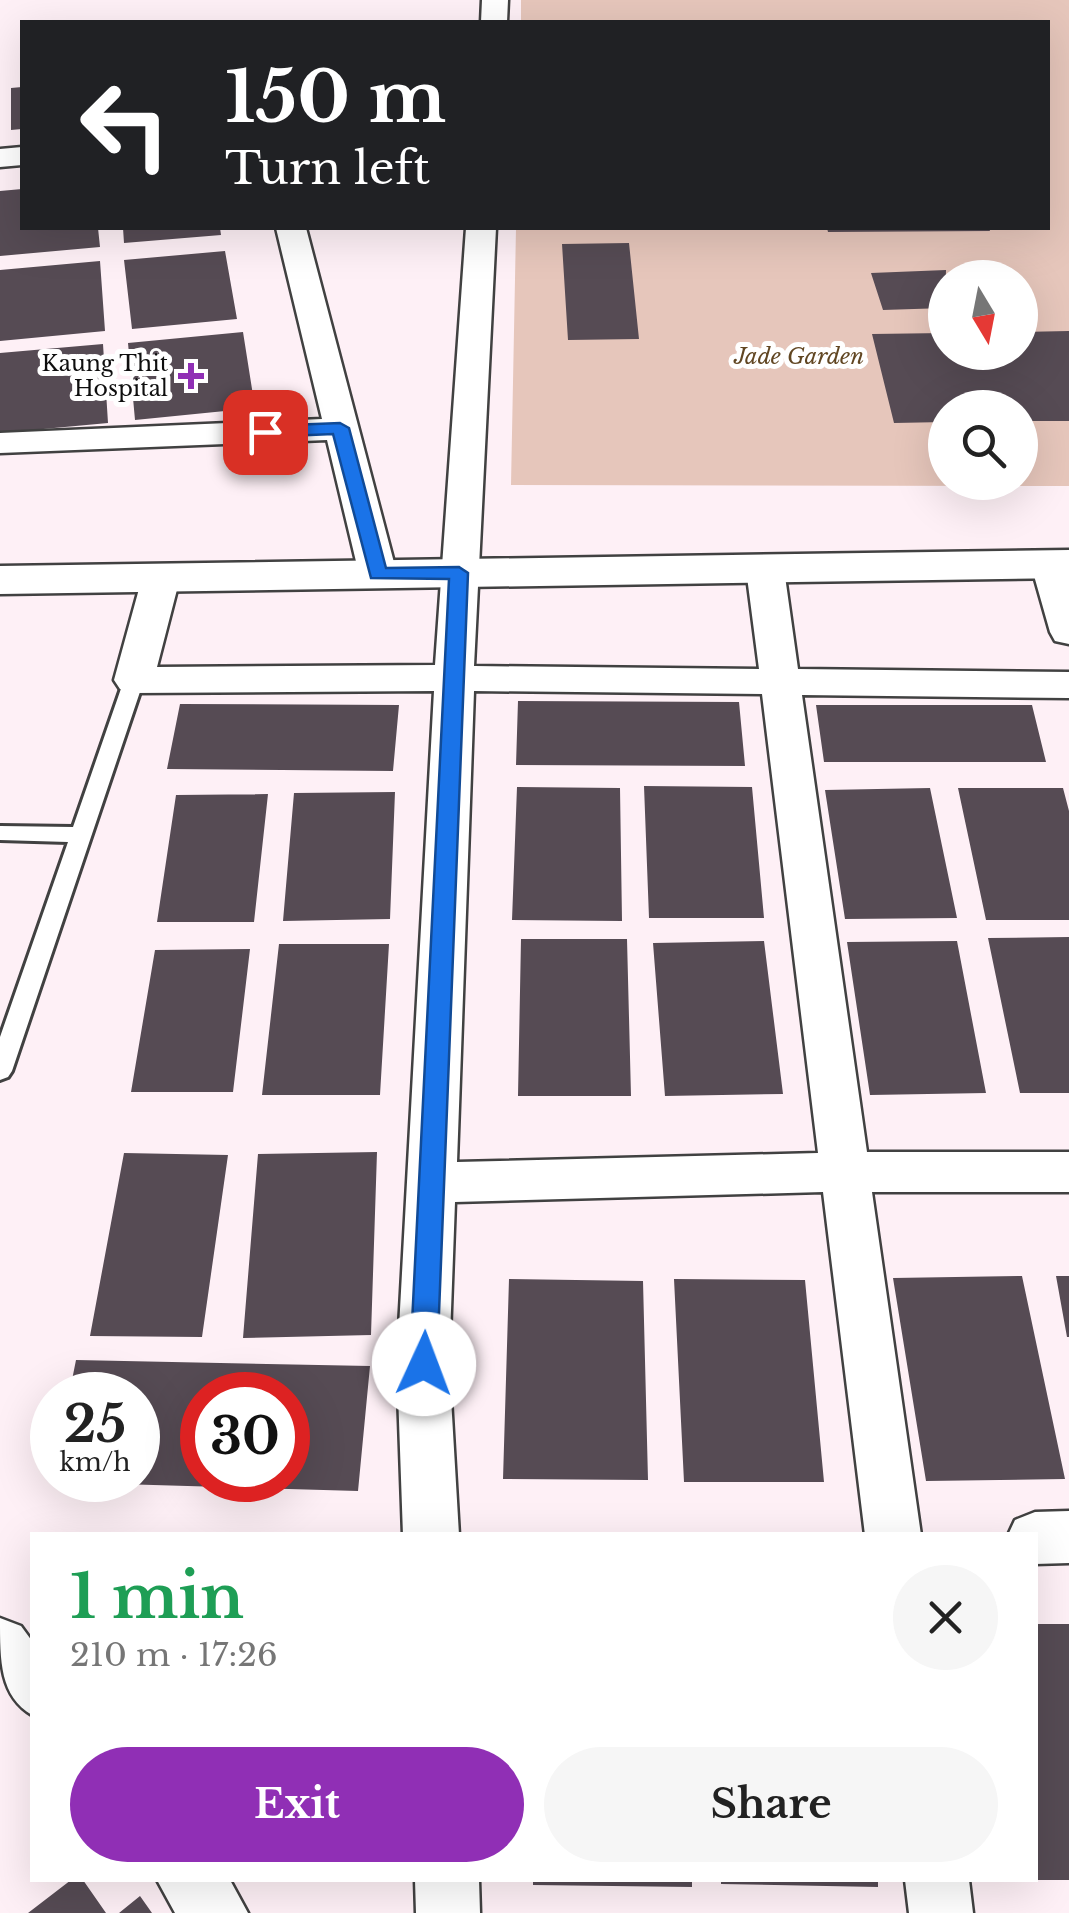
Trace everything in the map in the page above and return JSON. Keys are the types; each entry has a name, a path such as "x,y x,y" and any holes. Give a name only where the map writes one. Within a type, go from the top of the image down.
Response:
{"street":[{"path":"291,230 378,574"},
{"path":"431,1532 424,1364 459,573 481,230"},
{"path":"0,443 340,428"},
{"path":"0,580 1060,564 1069,632"},
{"path":"765,569 893,1532"},
{"path":"161,578 134,680 454,678 1069,685"},
{"path":"431,1183 843,1172 1069,1172"},
{"path":"1038,1538 1069,1537"},
{"path":"0,1646 30,1684"},
{"path":"191,1882 216,1913"},
{"path":"937,1882 941,1913"}],"lane":[{"path":"0,1071 134,680"},
{"path":"0,833 80,834"}],"green space":[{"name":"Jade Garden","path":"521,0 1069,0 1069,486 1038,486 1038,390 928,390 928,486 511,485 516,230 1050,230 1050,20 521,20"}],"building":[{"path":"20,87 20,129 11,130 11,88"},
{"path":"20,189 20,230 98,230 100,247 0,256 0,191"},
{"path":"123,230 220,230 221,235 124,243"},
{"path":"828,230 990,231 828,232"},
{"path":"629,243 639,339 568,340 562,244"},
{"path":"225,251 237,319 132,329 124,260"},
{"path":"100,261 105,331 0,341 0,270"},
{"path":"928,271 928,309 883,310 871,273"},
{"path":"1069,331 1069,421 1038,421 1038,390 928,390 928,422 894,423 872,334 928,333 928,370 1038,370 1038,332"},
{"name":"Kaung Thit Hospital","path":"243,332 255,408 135,420 128,343"},
{"path":"103,344 108,423 0,433 0,353"},
{"path":"518,701 739,702 745,766 516,765"},
{"path":"180,704 399,705 393,771 167,769"},
{"path":"816,705 1032,705 1046,762 824,762"},
{"path":"644,786 752,787 764,918 649,918"},
{"path":"517,787 620,788 622,921 512,920"},
{"path":"930,788 957,918 845,919 825,790"},
{"path":"958,788 1063,788 1069,811 1069,920 986,920"},
{"path":"395,792 390,919 283,921 294,793"},
{"path":"268,794 254,922 157,922 176,795"},
{"path":"1069,937 1069,1093 1020,1093 988,938"},
{"path":"521,939 627,939 631,1096 518,1096"},
{"path":"764,941 783,1094 665,1096 653,943"},
{"path":"957,941 986,1093 870,1095 847,942"},
{"path":"279,944 389,944 380,1095 262,1095"},
{"path":"250,949 233,1092 131,1092 155,950"},
{"path":"377,1152 371,1335 243,1338 258,1154"},
{"path":"124,1153 228,1155 202,1337 90,1336"},
{"path":"1022,1276 1065,1479 926,1481 893,1278"},
{"path":"1056,1276 1069,1276 1069,1337 1067,1337"},
{"path":"509,1279 643,1281 648,1480 503,1479"},
{"path":"674,1279 805,1280 824,1482 684,1482"},
{"path":"76,1360 370,1366 358,1491 310,1490 310,1372 180,1372 180,1486 160,1485 160,1372 74,1372"},
{"path":"1038,1624 1069,1624 1069,1880 1038,1880"},
{"path":"68,1882 84,1882 106,1913 28,1913"},
{"path":"533,1882 692,1882 692,1887"},
{"path":"878,1882 878,1887 721,1884"},
{"path":"140,1896 152,1913 119,1913"}],"place":[{"name":"Kaung Thit Hospital","path":"191,376"}],"route":[{"path":"265,432 340,428 378,574 459,573 424,1364"}]}
